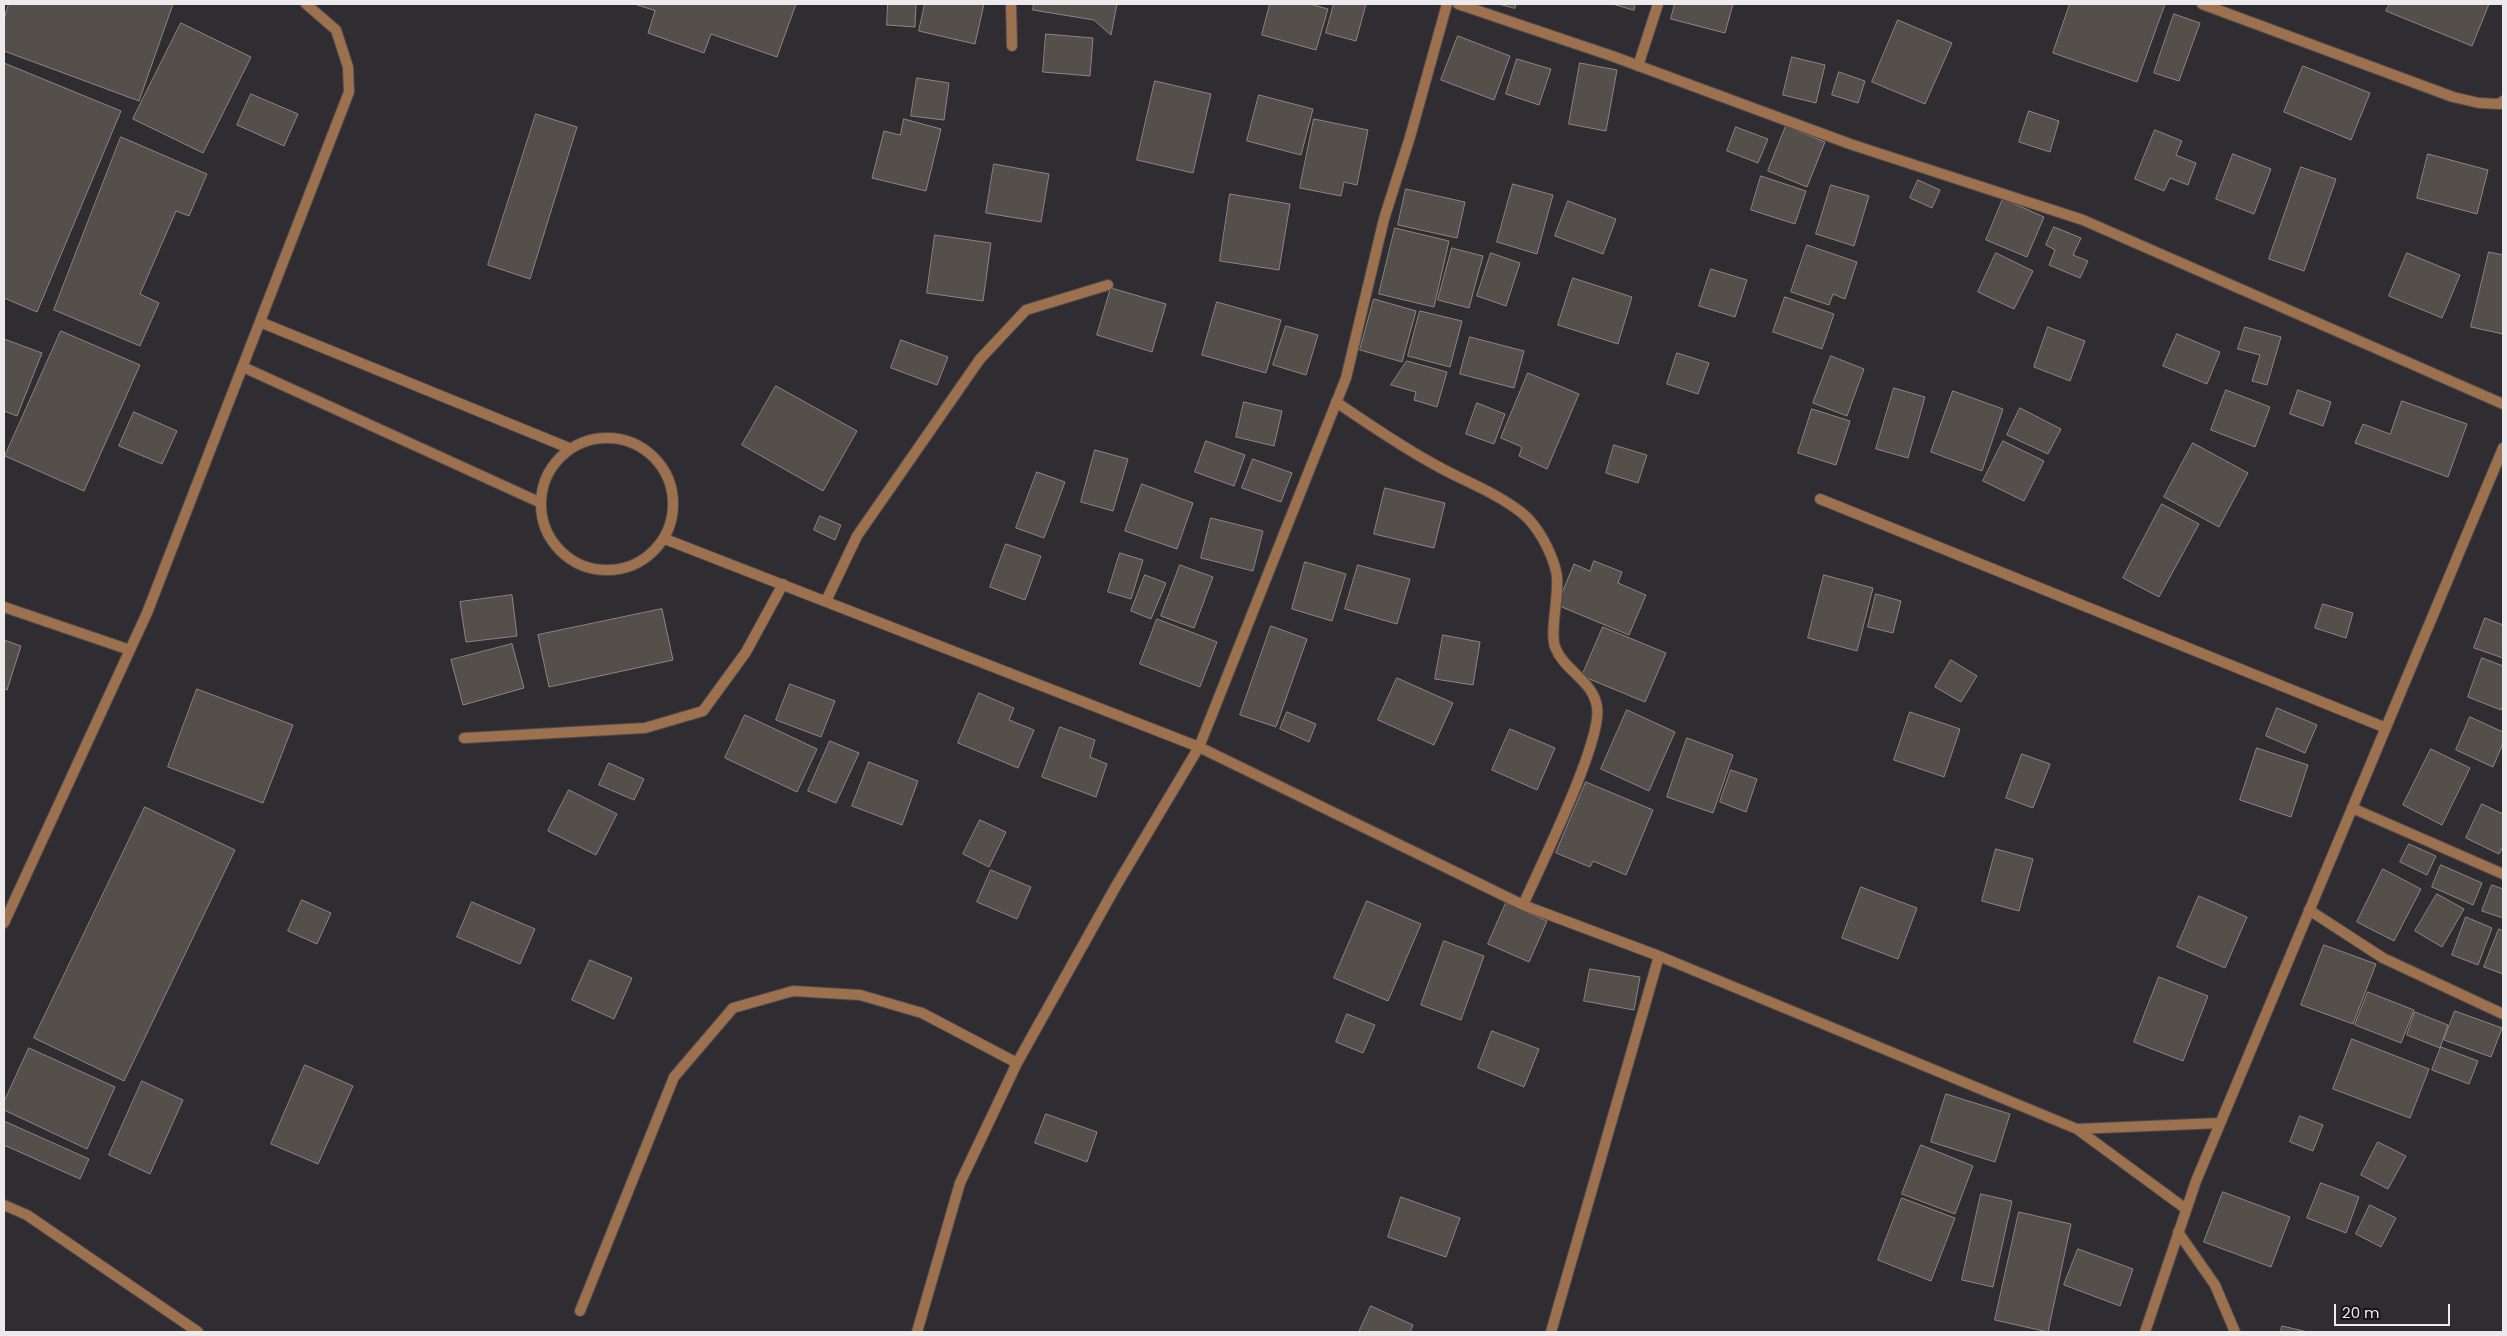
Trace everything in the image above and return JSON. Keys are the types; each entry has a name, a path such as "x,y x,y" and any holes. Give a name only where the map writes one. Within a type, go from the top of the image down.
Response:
{"street":[{"path":"4,923 147,613 349,92 348,67 336,30 306,4"},
{"path":"1011,4 1012,46"},
{"path":"917,1332 960,1183 1017,1063 1116,886 1199,747 1346,378 1384,219 1410,137 1447,4"},
{"path":"1458,4 1638,66 1850,144 2083,220 2503,404"},
{"path":"1638,66 1658,4"},
{"path":"2202,4 2452,97 2479,103 2500,104 2503,101"},
{"path":"826,601 857,536 980,359 1026,310 1108,285"},
{"path":"260,322 569,448"},
{"path":"243,367 539,502"},
{"path":"1336,402 1394,442 1493,494 1523,514 1542,538 1556,572 1554,646 1566,666 1589,687 1598,708 1584,764 1523,905"},
{"path":"597,438 628,440 654,456 670,480 674,510 665,539 644,560 617,571 588,569 562,554 545,531 539,502 548,471 569,448 597,438"},
{"path":"2145,1332 2186,1209 2220,1123 2503,448"},
{"path":"1820,499 2386,728"},
{"path":"665,539 1199,747 1523,905 1659,956 2077,1129 2186,1209"},
{"path":"464,738 645,728 703,712 746,652 783,584"},
{"path":"4,607 130,650"},
{"path":"2352,808 2503,874"},
{"path":"2310,910 2383,958 2503,1014"},
{"path":"1551,1332 1659,956"},
{"path":"580,1311 674,1077 733,1008 793,991 860,995 922,1013 1017,1063"},
{"path":"2077,1129 2220,1123"},
{"path":"4,1205 27,1215 198,1332"},
{"path":"2178,1232 2215,1285 2235,1332"}],"building":[{"path":"9,4 173,4 139,101 4,51 4,19"},
{"path":"635,4 796,4 777,57 711,34 704,53 648,33 655,11"},
{"path":"888,4 916,4 915,27 887,25"},
{"path":"925,4 984,4 975,44 919,31"},
{"path":"1034,4 1117,4 1111,35 1094,20 1033,10"},
{"path":"1270,4 1310,4 1328,9 1316,50 1262,35"},
{"path":"1334,4 1366,4 1356,41 1326,33"},
{"path":"1499,4 1516,4 1515,8"},
{"path":"1613,4 1635,4 1634,10"},
{"path":"1675,4 1733,4 1725,33 1671,19"},
{"path":"2070,4 2165,4 2137,82 2053,53"},
{"path":"2390,4 2489,4 2472,46 2386,11"},
{"path":"2174,14 2200,23 2179,81 2154,73"},
{"path":"1898,20 1952,43 1925,104 1872,82"},
{"path":"181,23 251,57 203,153 133,119"},
{"path":"1046,34 1093,38 1090,76 1043,72"},
{"path":"1458,36 1510,56 1494,100 1441,80"},
{"path":"1792,57 1825,65 1816,103 1783,95"},
{"path":"1517,59 1551,69 1539,105 1506,94"},
{"path":"4,63 121,111 37,312 4,298"},
{"path":"1580,63 1617,70 1606,131 1569,124"},
{"path":"2303,66 2370,93 2351,140 2284,112"},
{"path":"1839,72 1865,81 1858,103 1832,95"},
{"path":"917,78 949,83 944,120 911,116"},
{"path":"1155,81 1211,94 1193,173 1137,160"},
{"path":"251,94 298,114 284,146 237,125"},
{"path":"1259,95 1313,109 1301,155 1247,141"},
{"path":"2029,111 2059,121 2050,152 2019,142"},
{"path":"536,114 577,127 530,279 488,265"},
{"path":"904,119 941,129 926,191 872,178 884,131 900,135"},
{"path":"1314,119 1368,130 1357,185 1344,182 1341,196 1300,188"},
{"path":"1786,126 1825,142 1807,187 1768,171"},
{"path":"1736,127 1768,139 1758,163 1727,151"},
{"path":"2155,130 2182,141 2176,155 2196,163 2188,185 2170,178 2164,191 2135,179"},
{"path":"121,137 207,174 189,216 176,211 140,294 159,303 140,346 54,310"},
{"path":"2233,154 2271,169 2254,214 2216,199"},
{"path":"2428,154 2488,170 2477,214 2417,198"},
{"path":"994,164 1049,174 1041,222 986,213"},
{"path":"2301,167 2336,179 2304,271 2269,259"},
{"path":"1761,176 1806,191 1795,224 1751,210"},
{"path":"1918,180 1940,190 1932,208 1910,198"},
{"path":"1513,184 1553,195 1537,254 1497,242"},
{"path":"1831,185 1869,196 1854,246 1816,234"},
{"path":"1406,189 1465,202 1457,238 1398,225"},
{"path":"1230,194 1290,204 1279,270 1220,261"},
{"path":"2003,199 2044,217 2027,257 1986,240"},
{"path":"1568,201 1616,219 1603,254 1555,236"},
{"path":"2054,227 2081,238 2073,255 2088,261 2080,278 2049,265 2055,250 2046,245"},
{"path":"1395,228 1449,241 1434,307 1379,294"},
{"path":"935,235 991,243 983,301 927,293"},
{"path":"1807,245 1857,262 1845,299 1833,294 1829,305 1791,292"},
{"path":"1452,248 1483,256 1469,308 1438,300"},
{"path":"2489,252 2503,255 2503,334 2471,327"},
{"path":"1491,253 1520,263 1506,306 1477,296"},
{"path":"1996,253 2033,271 2014,309 1978,292"},
{"path":"2407,253 2460,275 2442,318 2389,296"},
{"path":"1711,269 1747,280 1735,317 1699,306"},
{"path":"1573,278 1632,297 1618,344 1558,325"},
{"path":"1111,288 1166,304 1152,352 1097,335"},
{"path":"1785,297 1834,314 1822,349 1773,332"},
{"path":"1374,299 1416,311 1402,362 1360,350"},
{"path":"1217,302 1281,320 1266,373 1202,355"},
{"path":"1420,311 1462,321 1450,367 1408,356"},
{"path":"1286,326 1318,335 1306,375 1273,365"},
{"path":"2048,327 2085,341 2070,381 2034,367"},
{"path":"2245,327 2281,337 2267,385 2252,381 2260,355 2238,349"},
{"path":"61,331 140,365 84,491 5,456"},
{"path":"2177,334 2220,352 2207,384 2163,366"},
{"path":"1470,337 1524,351 1514,388 1460,374"},
{"path":"4,339 42,353 17,416 4,411"},
{"path":"901,340 948,357 937,385 891,368"},
{"path":"1677,353 1709,363 1698,394 1667,384"},
{"path":"1831,356 1864,369 1847,416 1813,403"},
{"path":"1407,361 1447,372 1437,407 1414,400 1416,392 1391,385"},
{"path":"1528,373 1579,394 1547,469 1519,456 1522,447 1501,438"},
{"path":"776,386 857,431 823,491 742,445"},
{"path":"1894,388 1925,397 1908,458 1876,449"},
{"path":"2226,390 2270,407 2255,447 2211,430"},
{"path":"2298,390 2331,402 2323,426 2290,414"},
{"path":"1953,391 2003,409 1982,471 1931,452"},
{"path":"2402,401 2467,424 2448,477 2355,443 2363,424 2390,434"},
{"path":"1244,402 1282,411 1274,446 1236,437"},
{"path":"1477,403 1505,414 1494,444 1466,434"},
{"path":"2020,408 2061,429 2048,454 2007,435"},
{"path":"1812,409 1850,421 1836,465 1798,453"},
{"path":"134,412 177,431 162,464 119,446"},
{"path":"1206,441 1245,455 1234,486 1195,472"},
{"path":"2003,441 2044,461 2024,501 1983,481"},
{"path":"2193,443 2248,473 2219,527 2164,497"},
{"path":"1614,445 1647,455 1638,483 1606,473"},
{"path":"1095,450 1128,459 1113,511 1081,502"},
{"path":"1253,459 1292,473 1281,502 1242,488"},
{"path":"1037,472 1065,482 1044,538 1016,528"},
{"path":"1142,484 1193,503 1177,549 1125,531"},
{"path":"1385,488 1445,503 1434,548 1374,534"},
{"path":"2162,504 2199,524 2159,597 2123,578"},
{"path":"820,516 841,525 835,540 814,530"},
{"path":"1211,518 1263,531 1253,571 1201,558"},
{"path":"1006,544 1041,556 1025,600 990,587"},
{"path":"1120,553 1143,560 1131,599 1108,592"},
{"path":"1594,561 1622,572 1618,583 1646,595 1629,635 1557,605 1574,564 1590,571"},
{"path":"1305,562 1346,574 1332,621 1292,609"},
{"path":"1180,565 1213,577 1194,628 1161,616"},
{"path":"1358,565 1410,579 1397,624 1345,609"},
{"path":"1145,575 1166,583 1151,619 1131,611"},
{"path":"1824,575 1873,588 1857,651 1808,638"},
{"path":"1876,594 1901,601 1893,633 1868,627"},
{"path":"512,595 517,636 466,642 460,602"},
{"path":"2323,604 2353,613 2346,638 2315,628"},
{"path":"662,609 673,660 549,687 538,635"},
{"path":"2485,618 2503,625 2503,658 2474,648"},
{"path":"1157,619 1217,642 1200,687 1140,664"},
{"path":"1271,626 1307,639 1276,727 1240,715"},
{"path":"1603,627 1666,653 1645,702 1582,676"},
{"path":"1443,635 1480,642 1473,685 1435,679"},
{"path":"4,640 21,646 7,690 4,689"},
{"path":"512,644 524,688 463,705 451,660"},
{"path":"2482,658 2503,666 2503,704 2501,710 2468,697"},
{"path":"1951,660 1977,676 1961,702 1935,687"},
{"path":"1397,678 1453,703 1434,745 1378,720"},
{"path":"790,684 835,701 821,737 776,720"},
{"path":"197,689 293,725 263,803 168,767"},
{"path":"979,693 1014,708 1009,720 1034,730 1018,768 958,743"},
{"path":"2277,708 2317,725 2305,753 2266,736"},
{"path":"1627,710 1675,732 1649,791 1601,769"},
{"path":"1287,712 1316,724 1309,742 1280,729"},
{"path":"1910,712 1960,729 1944,777 1894,760"},
{"path":"745,715 817,749 797,792 725,758"},
{"path":"2470,717 2503,732 2503,743 2493,767 2456,750"},
{"path":"1060,727 1095,740 1090,757 1107,764 1096,797 1042,777"},
{"path":"1510,729 1555,748 1537,790 1492,770"},
{"path":"1687,738 1733,755 1713,813 1667,797"},
{"path":"830,741 859,753 836,803 808,791"},
{"path":"2257,748 2308,765 2291,817 2240,800"},
{"path":"2431,749 2470,768 2442,825 2403,805"},
{"path":"2022,754 2050,764 2033,808 2006,798"},
{"path":"869,762 918,781 902,825 852,806"},
{"path":"609,763 644,779 634,800 599,785"},
{"path":"1731,770 1757,779 1746,812 1720,802"},
{"path":"1586,782 1653,810 1626,875 1593,861 1590,867 1556,853"},
{"path":"569,790 617,814 596,855 548,831"},
{"path":"2482,804 2503,814 2503,846 2499,854 2466,838"},
{"path":"145,807 235,850 124,1081 34,1038"},
{"path":"980,820 1006,832 989,867 963,854"},
{"path":"2409,844 2436,856 2427,875 2400,862"},
{"path":"1996,849 2033,859 2019,911 1982,901"},
{"path":"2441,865 2482,883 2473,905 2432,887"},
{"path":"2383,869 2421,889 2394,941 2357,922"},
{"path":"991,870 1031,887 1017,919 977,902"},
{"path":"2492,885 2503,889 2503,918 2482,911"},
{"path":"1861,887 1917,908 1898,959 1842,938"},
{"path":"2437,894 2464,909 2442,947 2415,931"},
{"path":"2199,896 2247,917 2225,968 2177,947"},
{"path":"302,900 331,913 317,944 288,931"},
{"path":"1367,901 1421,924 1388,1001 1334,978"},
{"path":"472,902 535,929 520,964 457,937"},
{"path":"1506,903 1547,921 1529,962 1488,944"},
{"path":"2466,917 2492,928 2478,965 2452,955"},
{"path":"2499,929 2503,931 2503,974 2484,967"},
{"path":"1444,941 1484,956 1461,1020 1421,1005"},
{"path":"2324,945 2376,964 2353,1024 2301,1005"},
{"path":"590,960 632,978 614,1019 572,1000"},
{"path":"1590,969 1640,977 1634,1010 1584,1001"},
{"path":"2159,977 2208,996 2183,1061 2134,1042"},
{"path":"2368,992 2414,1010 2401,1043 2355,1025"},
{"path":"2455,1011 2502,1028 2491,1057 2444,1040"},
{"path":"2415,1012 2448,1025 2440,1048 2407,1035"},
{"path":"1347,1014 1375,1025 1363,1053 1336,1042"},
{"path":"1492,1031 1539,1049 1524,1087 1478,1068"},
{"path":"2352,1039 2429,1069 2410,1118 2333,1089"},
{"path":"2441,1047 2478,1061 2469,1084 2432,1070"},
{"path":"29,1048 115,1087 87,1149 4,1110 4,1102"},
{"path":"305,1065 353,1086 318,1164 271,1144"},
{"path":"142,1081 183,1100 150,1174 109,1155"},
{"path":"1946,1094 2010,1114 1995,1162 1931,1142"},
{"path":"1046,1114 1097,1132 1087,1162 1035,1143"},
{"path":"2300,1116 2323,1125 2313,1151 2290,1142"},
{"path":"4,1121 89,1159 80,1179 4,1145"},
{"path":"2378,1142 2406,1156 2388,1189 2361,1175"},
{"path":"1921,1145 1973,1166 1955,1214 1902,1194"},
{"path":"2321,1183 2359,1197 2346,1233 2307,1218"},
{"path":"2223,1192 2290,1217 2271,1267 2204,1242"},
{"path":"1981,1194 2012,1201 1993,1287 1962,1280"},
{"path":"1401,1197 1460,1218 1446,1257 1388,1237"},
{"path":"1902,1198 1955,1218 1931,1281 1878,1260"},
{"path":"2370,1205 2396,1218 2381,1247 2356,1234"},
{"path":"2019,1212 2071,1224 2048,1332 1995,1320"},
{"path":"2078,1249 2133,1269 2120,1306 2064,1285"},
{"path":"1371,1306 1413,1325 1410,1332 1359,1332"},
{"path":"2282,1326 2308,1332 2281,1332"}]}
